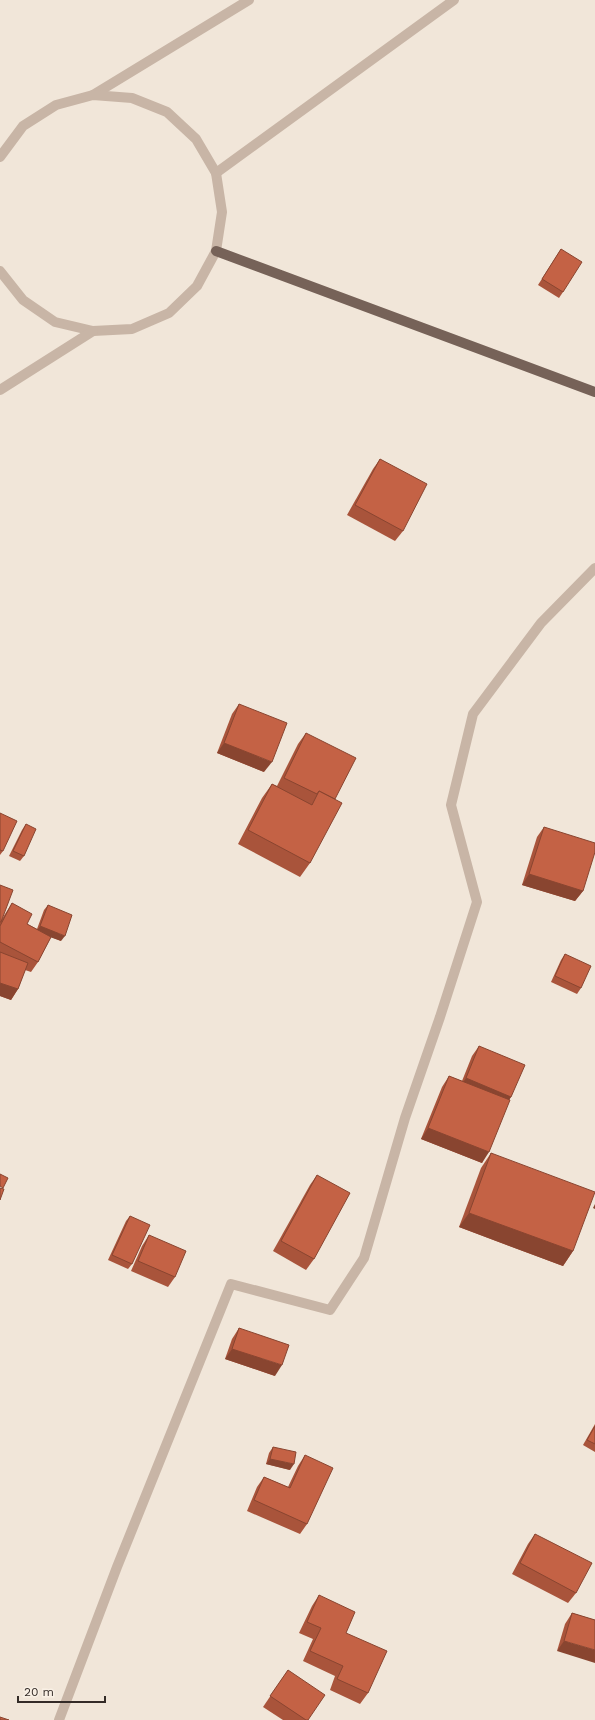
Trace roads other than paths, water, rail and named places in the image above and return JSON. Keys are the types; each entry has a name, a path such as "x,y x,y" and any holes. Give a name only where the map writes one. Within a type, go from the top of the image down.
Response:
{"main road":[{"path":"216,251 595,392"}],"street":[{"path":"0,157 23,126 56,105 93,95 249,0"},
{"path":"216,173 454,0"},
{"path":"0,271 23,300 55,322 93,332 132,329 169,312 198,286 216,251 222,212 216,173 196,139 167,112 132,98 93,95"},
{"path":"0,390 93,332"},
{"path":"59,1720 117,1567 231,1284 330,1310 364,1258 405,1118 440,1017 476,902 451,805 473,714 541,623 595,568"}]}
